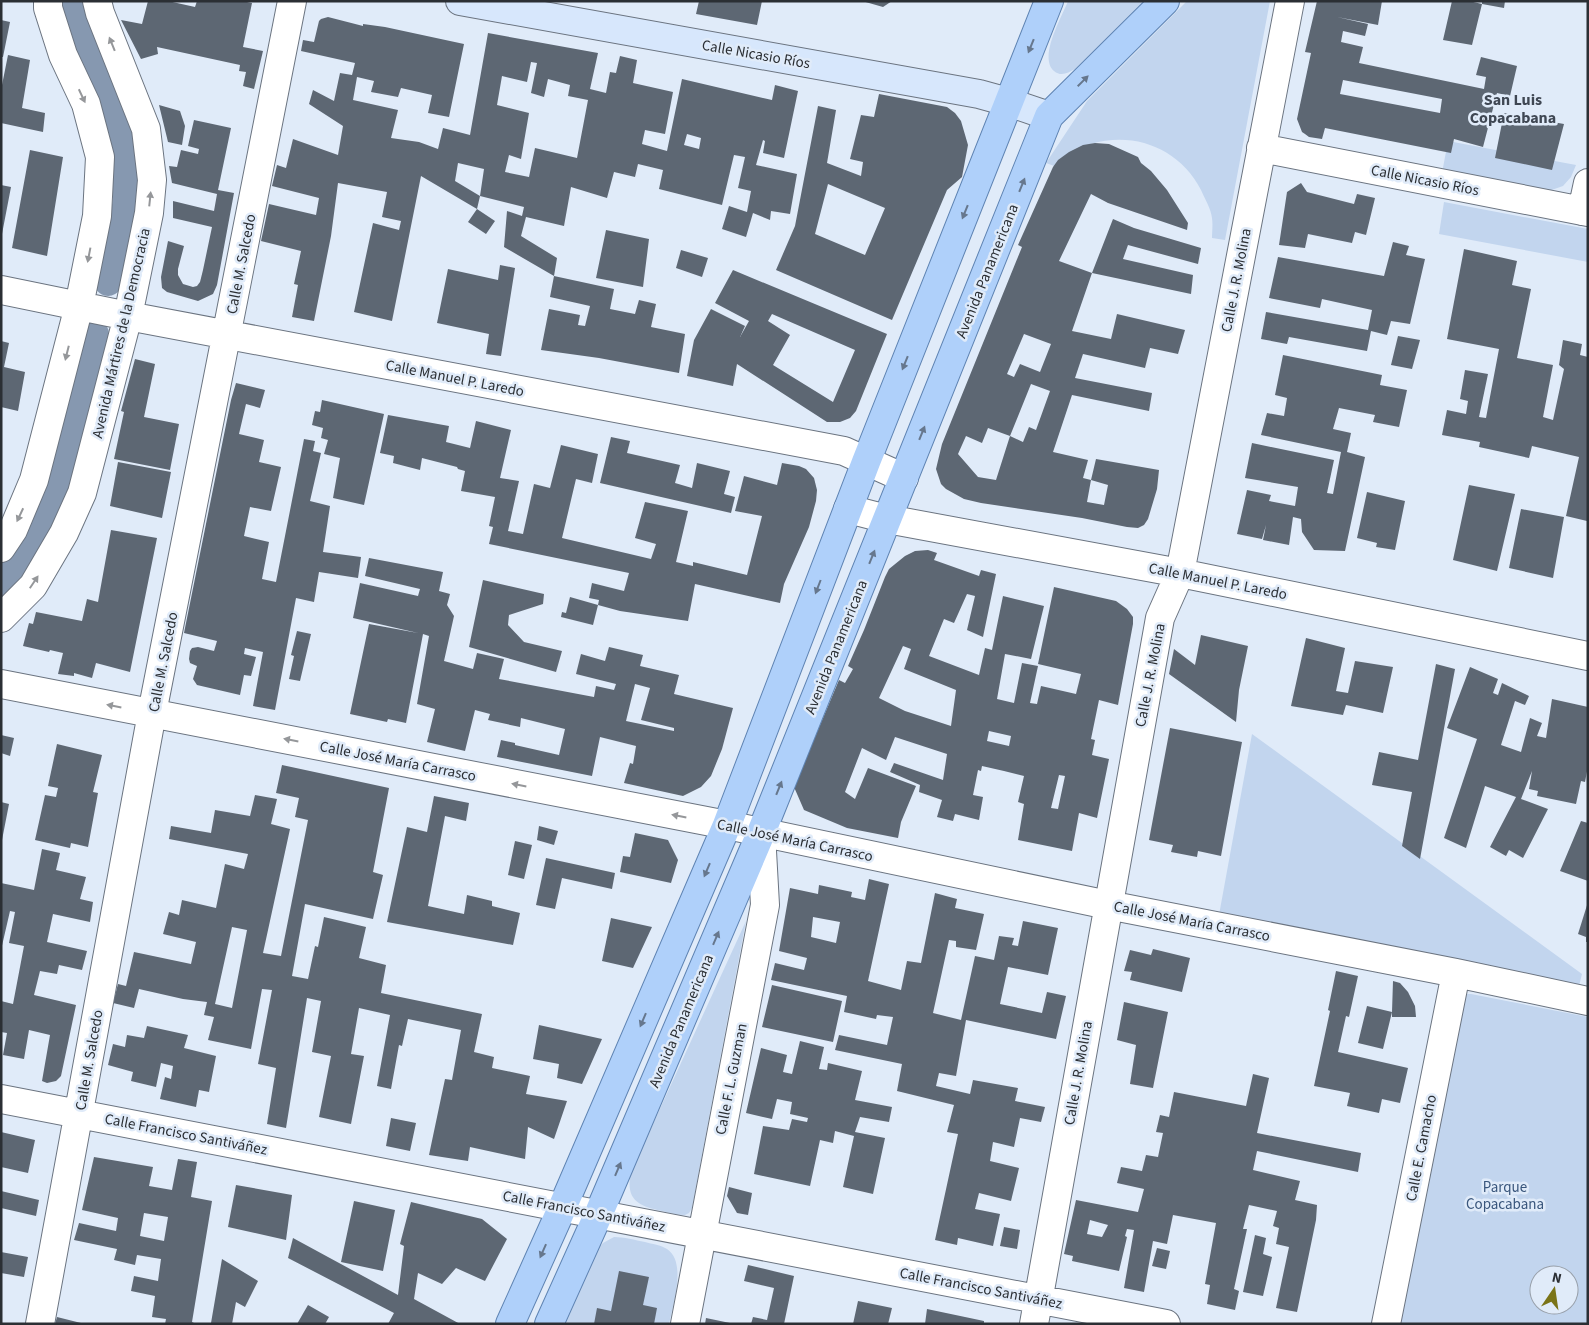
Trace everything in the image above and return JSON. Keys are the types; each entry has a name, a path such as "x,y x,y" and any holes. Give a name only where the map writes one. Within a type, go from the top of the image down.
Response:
{"main road":[{"path":"510,1324 727,826 866,462 1008,102 1050,1"},
{"name":"Avenida Panamericana","path":"549,1324 599,1214 761,833 1049,116 1165,1"}],"street":[{"path":"1,548 13,530 34,480 79,306 97,216 100,157 86,104 63,55 48,8 48,1"},
{"name":"Avenida Mártires de la Democracia","path":"1,618 33,586 64,532 82,493 128,316 149,213 152,180 146,129 97,1"},
{"name":"Calle M. Salcedo","path":"40,1324 152,713 292,1"},
{"name":"Calle Nicasio Ríos","path":"460,1 979,94 1049,116"},
{"name":"Calle J. R. Molina","path":"1036,1311 1160,618 1180,573 1290,1"},
{"name":"Calle Nicasio Ríos","path":"1261,148 1585,212"},
{"path":"1585,212 1588,183"},
{"name":"Calle Manuel P. Laredo","path":"1,290 227,335 844,451 904,478"},
{"name":"Calle Manuel P. Laredo","path":"848,509 887,519 1180,573 1588,656"},
{"name":"Calle José María Carrasco","path":"1,684 727,826 1108,905 1456,973 1588,1001"},
{"name":"Calle F. L. Guzman","path":"684,1324 765,905 761,833"},
{"name":"Calle E. Camacho","path":"1386,1324 1456,973"},
{"name":"Calle Francisco Santiváñez","path":"1,1099 702,1234 1036,1311 1166,1324"}],"green space":[{"path":"1068,1 1145,1 1075,69 1062,74 1054,71 1050,65 1049,56 1053,37"},
{"path":"1187,1 1270,1 1225,240 1212,238 1210,211 1201,190 1192,176 1169,154 1155,147 1140,142 1124,140 1107,141 1087,146 1057,167 1046,163 1087,101"},
{"path":"1448,141 1576,165 1571,177 1563,186 1546,192 1442,173"},
{"path":"1444,202 1588,229 1588,262 1439,234"},
{"path":"1252,734 1582,974 1579,986 1219,915"},
{"path":"746,921 692,1208 685,1215 646,1207 635,1200 632,1195 630,1189 631,1172"},
{"name":"Parque Copacabana","path":"1465,994 1588,1017 1588,1324 1394,1324"},
{"path":"614,1237 659,1246 667,1249 673,1255 676,1264 677,1284 669,1324 565,1324 597,1250 603,1243"}],"building":[{"path":"148,1 168,1 195,7 197,1 242,1 252,3 243,47 263,51 254,89 243,86 246,72 239,71 240,65 157,47 158,54 141,59 121,20 142,24"},
{"path":"699,1 762,1 757,25 696,14"},
{"path":"862,1 892,1 883,7"},
{"path":"1317,1 1382,1 1378,25 1337,17 1368,24 1365,36 1343,31 1341,42 1363,47 1359,63 1484,89 1486,77 1476,75 1481,57 1517,66 1510,96 1497,93 1483,147 1454,139 1451,153 1325,128 1322,139 1309,137 1302,132 1297,119 1311,53 1305,52","holes":["1343,80 1442,99 1440,113 1340,94"]},
{"path":"1452,1 1469,1 1482,4 1472,45 1443,40"},
{"path":"1482,1 1505,1 1504,8 1482,4"},
{"path":"328,17 363,26 363,24 385,27 464,44 449,117 428,113 432,95 401,88 398,97 371,92 374,81 357,77 353,100 398,110 391,138 419,142 438,149 443,128 470,135 488,33 598,53 590,89 606,93 610,72 616,73 620,56 637,60 633,83 673,92 665,134 645,130 642,144 667,151 682,79 772,100 775,85 798,91 784,158 763,153 765,141 763,140 756,165 797,174 790,214 771,211 770,220 753,213 746,237 722,229 729,206 747,212 751,191 738,188 745,157 734,155 722,205 659,189 663,170 638,164 635,177 614,172 607,198 571,187 564,226 526,217 521,236 557,258 554,276 504,247 507,211 522,216 524,207 480,196 477,209 421,176 392,321 354,312 373,223 399,230 401,221 382,217 387,192 338,183 331,236 314,321 292,317 298,285 294,284 301,251 261,241 269,204 316,215 319,198 272,186 277,165 286,168 293,139 338,155 343,126 309,104 313,90 334,101 340,73 352,75 355,63 301,51 303,40 314,42 321,19","holes":["531,62 537,63 531,93 544,97 548,79 570,85 568,96 588,100 577,158 535,148 529,177 505,172 509,155 521,159 529,113 497,105 502,76 527,82","687,134 701,138 699,149 684,145","458,163 484,169 480,196 455,181"]},
{"path":"1,20 10,22 3,57 1,57"},
{"path":"8,55 30,60 22,108 45,113 43,132 1,123 1,90"},
{"path":"879,94 947,107 961,121 968,145 962,177 947,190 892,320 776,270 795,226 818,106 836,110 827,163 861,176 863,162 850,159 861,115 874,117","holes":["828,184 885,208 865,255 815,234"]},
{"path":"159,105 180,111 185,126 182,145 168,142"},
{"path":"1504,113 1564,124 1552,170 1495,158"},
{"path":"194,120 231,128 218,190 234,193 217,285 213,294 198,301 167,292 162,288 161,277 168,241 184,246 178,269 178,275 183,284 193,287 197,286 203,270 212,227 173,218 173,201 214,211 217,194 172,183 169,166 177,167 181,150 198,154 199,149 188,146"},
{"path":"1095,143 1109,144 1138,157 1141,163 1151,171 1167,190 1188,223 1187,230 1108,203 1091,194 1059,261 1092,273 1072,331 1111,339 1117,314 1185,330 1178,354 1150,348 1145,368 1083,354 1075,378 1152,393 1149,411 1072,395 1053,452 1088,460 1083,478 1091,480 1096,459 1159,470 1157,489 1148,519 1144,525 1138,528 1127,527 964,499 941,484 936,469 942,444 1022,247 1018,245 1053,167 1058,160 1069,152 1083,145","holes":["1024,334 1051,344 1040,372 1020,364 1014,377 1007,374","1031,384 1050,391 1036,430 1029,427 1023,442 1010,436","988,428 1010,436 996,480 978,477 958,454 966,436 982,443","1091,480 1108,485 1104,505 1087,502"]},
{"path":"30,150 63,157 47,256 12,248"},
{"path":"1301,183 1307,192 1354,204 1357,194 1375,198 1366,235 1355,232 1352,243 1308,234 1305,248 1279,245 1287,192"},
{"path":"1,185 11,187 2,234 1,234"},
{"path":"477,209 495,221 486,234 468,222"},
{"path":"1113,219 1134,228 1201,248 1198,264 1128,245 1123,259 1193,275 1191,294 1092,273"},
{"path":"606,230 649,239 643,287 596,278"},
{"path":"1393,242 1409,246 1406,255 1425,259 1410,324 1391,321 1387,335 1371,331 1367,351 1289,337 1287,344 1261,339 1266,312 1368,330 1372,310 1322,299 1320,308 1269,298 1278,257 1384,276"},
{"path":"1464,249 1517,261 1512,285 1531,289 1517,358 1553,365 1543,417 1553,420 1564,369 1559,365 1563,340 1582,344 1580,355 1588,357 1587,521 1566,516 1579,457 1532,446 1529,458 1479,447 1480,442 1442,435 1447,410 1466,414 1468,401 1460,399 1465,370 1488,374 1479,417 1486,418 1499,349 1447,339"},
{"path":"681,250 708,258 702,277 676,268"},
{"path":"500,265 515,268 501,356 486,354 489,334 437,323 448,269 498,280"},
{"path":"733,270 887,334 856,411 850,418 840,422 827,422 737,364 733,386 687,376 694,340 711,309 745,326 740,337 749,321 715,303","holes":["772,314 855,350 833,402 773,365 790,335 768,321"]},
{"path":"554,276 614,289 610,309 635,314 639,300 656,304 651,327 685,334 679,373 599,358 541,350 549,309 580,315 578,325 585,326 590,306 550,297"},
{"path":"1398,336 1420,340 1412,369 1391,365"},
{"path":"1,341 9,343 4,367 25,372 18,411 1,407"},
{"path":"1283,355 1382,375 1380,385 1407,390 1399,427 1373,422 1375,415 1339,408 1333,429 1351,433 1347,452 1365,457 1345,551 1314,550 1302,532 1301,519 1293,517 1289,545 1263,540 1266,525 1262,539 1237,534 1247,490 1271,495 1269,501 1295,506 1298,487 1245,478 1252,443 1334,460 1327,493 1333,494 1341,452 1261,435 1267,413 1284,416 1287,398 1275,395"},
{"path":"135,359 155,364 144,417 179,424 170,470 114,459 124,412 121,411"},
{"path":"236,383 265,390 260,408 246,404 239,434 264,440 259,462 281,467 271,511 250,507 244,536 269,542 262,579 276,582 304,439 315,441 313,451 321,453 310,501 330,506 323,552 361,557 358,578 319,572 314,602 296,598 275,710 253,706 263,652 245,648 244,654 256,657 251,676 244,675 240,695 197,685 193,679 197,666 190,663 190,651 192,648 198,647 214,651 217,641 184,633"},
{"path":"322,400 384,414 364,505 333,498 340,458 324,454 328,440 321,438 323,428 312,425 315,411 320,412"},
{"path":"388,415 449,426 446,442 470,448 476,421 511,430 500,478 519,481 508,531 523,534 534,484 550,488 561,445 598,454 592,483 576,479 562,538 651,559 656,544 635,538 645,502 688,511 676,562 693,566 693,562 747,575 762,516 735,511 744,476 777,485 782,463 799,466 806,469 814,478 817,490 816,501 809,527 784,584 780,603 695,584 688,621 620,611 598,605 599,600 589,598 592,583 624,591 629,573 489,544 493,527 489,526 495,497 461,491 465,471 457,467 422,458 420,470 393,463 394,456 380,453"},
{"path":"611,437 630,441 627,453 680,465 675,483 692,488 697,463 730,471 724,494 735,497 731,513 600,483"},
{"path":"118,462 171,472 162,518 110,506"},
{"path":"1469,485 1515,494 1497,571 1453,560"},
{"path":"1367,492 1405,501 1395,550 1376,547 1377,543 1357,538"},
{"path":"1521,509 1564,517 1553,578 1509,568"},
{"path":"111,530 157,538 130,672 96,663 92,678 74,673 74,676 58,674 63,653 23,646 29,623 33,624 36,612 82,621 87,599 98,602"},
{"path":"928,550 937,553 934,560 979,576 981,570 996,574 983,637 967,630 975,596 967,594 954,623 944,619 929,656 979,675 985,648 992,650 1003,596 1044,606 1031,659 1005,654 997,699 1014,703 1022,663 1038,666 1030,703 1037,704 1041,686 1076,694 1081,674 1038,664 1054,587 1116,601 1127,609 1133,617 1118,705 1099,700 1091,739 1095,740 1092,755 1109,759 1097,818 1079,813 1072,851 1018,840 1024,804 1018,802 1024,776 982,766 981,771 978,770 973,795 983,797 979,820 955,814 953,821 937,817 942,800 919,792 920,785 890,772 894,763 943,780 947,754 895,737 886,760 862,748 845,792 855,799 868,768 916,786 901,822 898,838 847,828 804,810 794,787 839,680 845,683 853,669 848,666 889,569 905,556 915,551","holes":["903,646 911,649 904,669 956,690 951,726 905,711 879,698","989,731 1011,736 1009,746 987,741","1059,775 1065,776 1058,809 1051,808"]},
{"path":"369,558 443,572 439,591 450,594 447,605 454,616 444,661 473,669 477,653 504,659 499,679 594,697 596,686 614,690 616,684 576,674 581,654 605,661 609,647 643,655 640,666 679,675 674,694 733,708 722,749 711,776 701,787 683,796 624,783 630,763 633,764 636,746 600,737 592,776 497,757 501,740 559,755 565,729 521,718 520,727 488,720 490,714 475,710 465,751 427,742 435,709 417,704 429,636 423,634 406,723 388,719 387,722 350,714 369,624 418,633 353,618 360,583 418,596 420,589 365,576","holes":["635,684 650,688 641,720 674,728 674,731 626,721"]},
{"path":"483,580 544,594 543,604 509,615 508,625 524,642 562,651 556,672 469,647"},
{"path":"570,597 598,605 593,625 561,617 562,612 566,613"},
{"path":"297,631 311,634 300,681 289,679 294,656 291,655"},
{"path":"1201,635 1248,646 1239,690 1236,722 1169,674 1174,649 1195,665"},
{"path":"1306,638 1345,648 1336,691 1348,693 1355,661 1393,667 1383,713 1346,705 1343,715 1291,706"},
{"path":"1436,664 1455,669 1420,859 1402,846 1412,792 1372,785 1379,752 1418,760"},
{"path":"1470,667 1498,679 1493,693 1498,695 1502,683 1529,696 1525,705 1515,701 1501,745 1521,752 1530,718 1542,723 1537,736 1546,738 1552,699 1588,707 1588,766 1585,782 1581,781 1576,804 1537,796 1538,791 1529,789 1532,771 1521,799 1548,809 1523,858 1509,850 1506,856 1490,847 1516,797 1485,786 1466,848 1444,838 1477,739 1447,728"},
{"path":"1170,728 1242,742 1221,856 1198,851 1197,857 1171,852 1173,845 1149,840"},
{"path":"1,735 14,738 10,756 1,753"},
{"path":"57,744 102,755 93,792 98,793 88,847 71,843 70,848 35,840 45,795 56,797 58,788 48,786"},
{"path":"282,765 389,788 373,872 383,875 373,919 305,904 292,976 308,979 315,946 318,947 324,917 366,927 359,958 386,965 381,993 482,1014 474,1052 494,1057 492,1068 530,1076 526,1094 567,1101 554,1139 528,1127 525,1159 470,1147 468,1161 429,1155 445,1079 452,1080 461,1030 408,1019 402,1046 399,1045 391,1089 377,1086 390,1015 359,1008 351,1054 364,1056 351,1124 319,1117 331,1056 312,1052 321,1001 307,998 286,1128 267,1124 276,1068 258,1064 272,990 262,989 251,1049 208,1040 214,1017 204,1015 207,1002 183,999 139,989 134,1008 113,1003 118,984 126,986 134,952 191,964 196,942 163,934 169,912 179,915 182,900 216,908 225,864 244,869 248,854 169,839 171,826 211,833 215,810 250,816 255,795 277,799 271,824 290,829 263,953 281,956 308,820 295,817 299,798 276,793","holes":["232,927 247,930 232,1008 215,1004"]},
{"path":"434,796 469,803 466,821 445,816 428,906 464,914 467,895 492,901 492,906 520,913 513,945 387,922 407,827 427,832"},
{"path":"1,802 9,804 2,840 1,840"},
{"path":"1581,821 1588,823 1588,881 1560,871"},
{"path":"539,826 558,831 554,845 537,840"},
{"path":"635,833 668,840 678,860 671,883 620,872 623,856 630,857"},
{"path":"515,841 532,845 524,879 508,875"},
{"path":"42,849 60,853 56,870 86,877 80,899 93,902 90,922 53,914 47,942 87,951 82,970 59,965 57,974 40,971 34,995 76,1005 61,1076 56,1081 47,1083 42,1081 50,1035 29,1030 24,1059 3,1055 7,1033 1,1032 1,1001 13,1004 24,946 9,943 15,912 10,911 1,950 1,883 34,890"},
{"path":"546,858 615,873 612,889 562,878 555,909 536,905"},
{"path":"869,879 889,884 868,981 901,990 907,961 921,963 935,893 957,899 955,908 984,914 976,950 956,947 956,941 949,940 933,1013 961,1020 975,956 994,960 999,936 1014,938 1012,945 1018,946 1023,921 1058,928 1048,975 1008,967 1000,1004 1042,1013 1047,992 1066,996 1056,1039 966,1020 956,1076 939,1073 936,1086 970,1094 973,1080 1018,1088 1015,1101 1045,1107 1041,1122 1020,1118 1014,1147 993,1142 990,1161 1019,1168 1011,1201 979,1193 975,1209 1000,1214 993,1246 958,1238 957,1245 935,1240 958,1134 947,1132 954,1105 897,1091 902,1064 835,1050 839,1035 887,1045 893,1017 877,1015 876,1019 844,1012 847,996 771,980 775,963 804,970 807,958 779,951 790,888 818,894 819,885 852,892 851,897 865,900","holes":["813,917 840,922 836,943 811,937"]},
{"path":"1588,902 1588,942 1586,942 1586,937 1578,934"},
{"path":"611,918 652,927 633,968 602,961"},
{"path":"1153,949 1190,958 1182,992 1130,980 1132,972 1124,971 1130,950 1151,955"},
{"path":"1336,971 1358,976 1349,1017 1346,1016 1338,1052 1408,1068 1400,1103 1382,1099 1379,1113 1347,1106 1350,1093 1314,1086 1330,1011 1328,1010"},
{"path":"1393,981 1400,983 1408,992 1415,1006 1416,1017 1392,1017"},
{"path":"772,985 842,1001 833,1042 762,1027"},
{"path":"1124,1002 1168,1012 1153,1088 1130,1084 1136,1045 1117,1040"},
{"path":"1367,1006 1392,1012 1383,1049 1358,1043"},
{"path":"539,1025 602,1039 582,1084 557,1078 559,1064 533,1059"},
{"path":"147,1026 188,1035 184,1048 216,1056 209,1092 199,1090 196,1107 160,1099 165,1077 171,1079 173,1066 161,1063 156,1087 131,1081 133,1072 108,1065 113,1044 125,1047 127,1035 144,1038"},
{"path":"800,1041 824,1047 819,1069 827,1070 828,1063 862,1071 855,1100 892,1107 889,1122 860,1117 855,1132 885,1138 873,1194 843,1187 854,1136 835,1131 833,1143 820,1140 810,1186 754,1174 763,1126 789,1130 792,1119 807,1122 808,1118 790,1114 792,1102 777,1099 772,1119 746,1113 761,1048 787,1055 783,1072 792,1074"},
{"path":"1253,1074 1269,1078 1257,1133 1361,1153 1358,1172 1257,1151 1253,1170 1300,1181 1295,1200 1317,1205 1316,1220 1297,1312 1276,1308 1289,1247 1276,1244 1279,1228 1273,1226 1277,1211 1249,1205 1243,1229 1247,1229 1234,1289 1239,1291 1235,1310 1207,1304 1210,1285 1205,1284 1216,1223 1173,1215 1167,1244 1153,1241 1144,1292 1124,1288 1134,1230 1127,1229 1119,1271 1072,1261 1073,1256 1064,1254 1076,1200 1138,1212 1144,1189 1117,1183 1121,1167 1142,1171 1146,1155 1158,1157 1163,1133 1156,1132 1160,1115 1169,1117 1174,1092 1246,1106","holes":["1090,1220 1108,1225 1102,1237 1087,1234"]},
{"path":"391,1118 416,1123 410,1151 386,1146"},
{"path":"1,1132 35,1140 28,1173 1,1167"},
{"path":"94,1157 153,1167 149,1186 172,1190 178,1159 197,1162 191,1197 212,1201 192,1322 196,1324 165,1324 166,1319 152,1317 155,1296 131,1291 134,1276 158,1281 161,1259 137,1255 135,1265 114,1260 117,1249 74,1240 79,1223 116,1231 118,1218 82,1210","holes":["144,1213 168,1217 164,1241 140,1236"]},
{"path":"236,1185 292,1195 286,1240 228,1227"},
{"path":"729,1187 752,1193 748,1215 737,1213 727,1196"},
{"path":"1,1191 39,1200 36,1216 1,1208"},
{"path":"354,1201 395,1210 383,1271 341,1262"},
{"path":"411,1202 482,1219 507,1239 485,1281 456,1268 442,1284 418,1273 414,1299 460,1324 388,1324 394,1313 288,1258 293,1238 398,1295 404,1246 400,1244"},
{"path":"1004,1227 1020,1230 1017,1249 1000,1246"},
{"path":"1255,1235 1266,1238 1263,1254 1272,1257 1263,1296 1243,1292"},
{"path":"1157,1248 1170,1251 1166,1269 1152,1266"},
{"path":"1,1252 28,1257 24,1277 1,1273"},
{"path":"222,1259 258,1281 245,1307 236,1302 232,1324 211,1323"},
{"path":"748,1265 794,1276 784,1324 751,1324 753,1317 767,1320 774,1288 744,1281"},
{"path":"619,1271 649,1277 643,1305 657,1308 654,1324 594,1324 597,1308 611,1311"},
{"path":"858,1301 892,1308 888,1324 853,1324"},
{"path":"308,1305 329,1317 325,1324 297,1324"},
{"path":"927,1309 984,1321 984,1324 925,1324"},
{"path":"57,1317 81,1323 81,1324 55,1324"},
{"path":"706,1318 730,1323 730,1324 705,1324"}],"waterway":[{"path":"75,1 80,23 118,119 123,147 127,199 124,220 108,282"},
{"path":"1,584 29,545 52,503 95,334"}],"district":[{"name":"San Luis Copacabana","path":"1513,108"}]}
